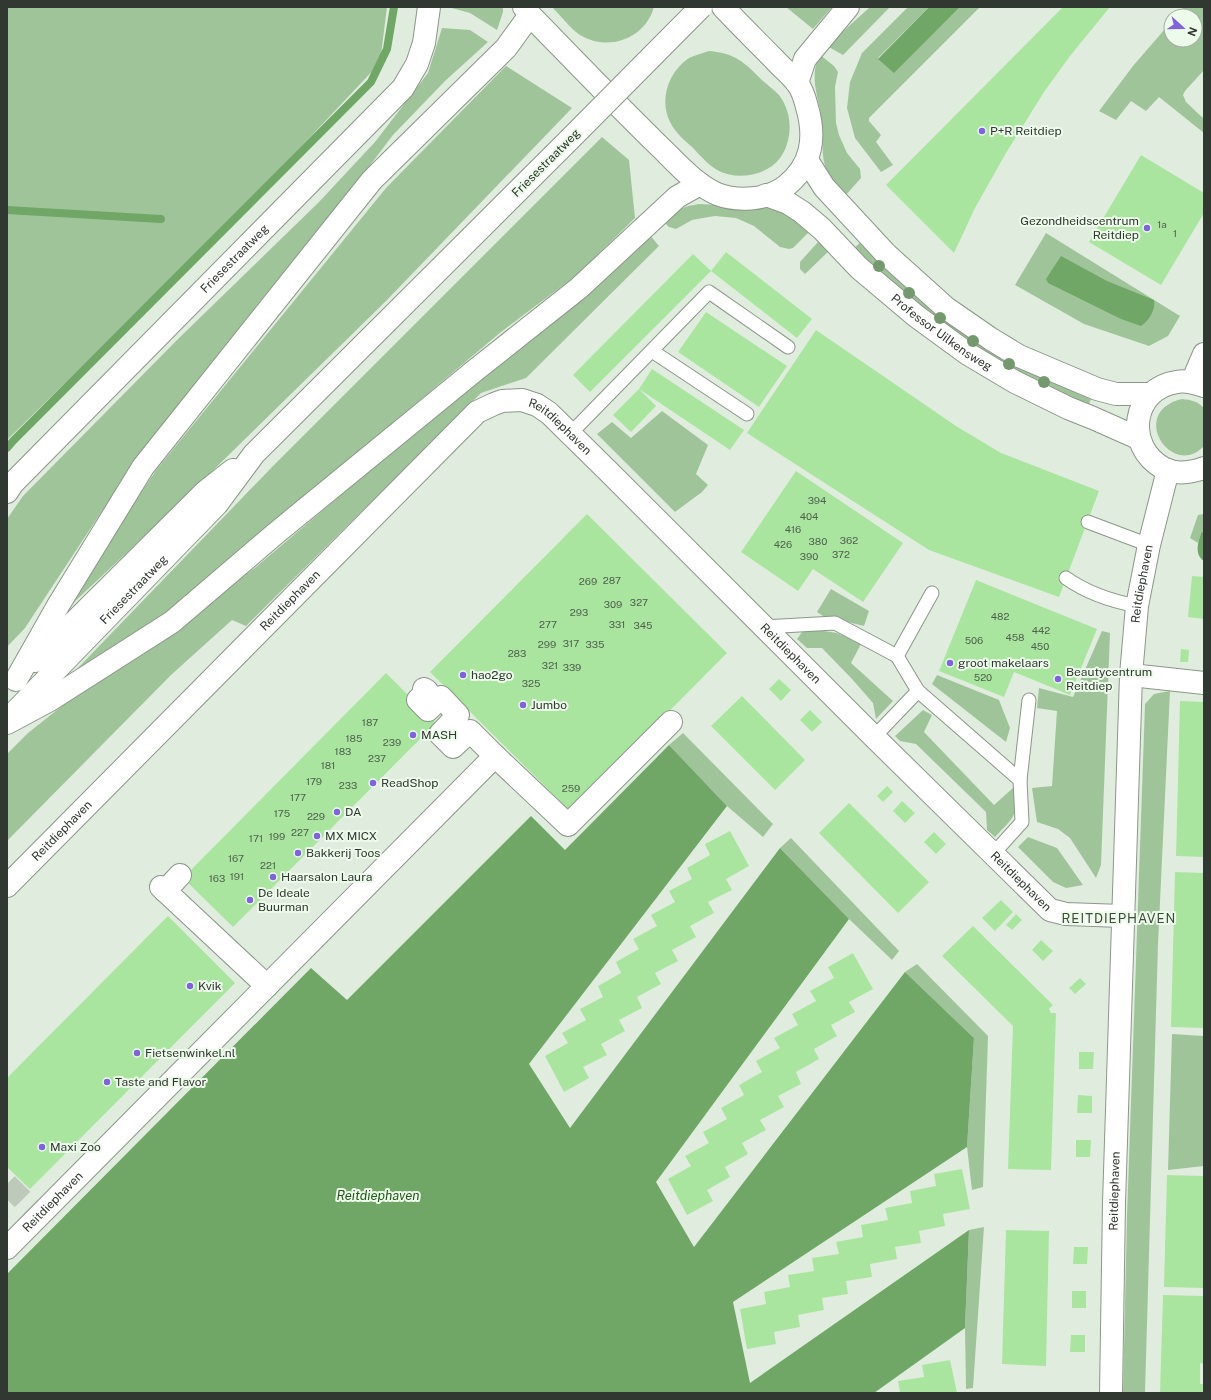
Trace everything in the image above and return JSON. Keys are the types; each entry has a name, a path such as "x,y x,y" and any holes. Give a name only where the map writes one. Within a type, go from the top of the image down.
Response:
{"street":[{"name":"Friesestraatweg","path":"7,492 13,483 403,88 417,64 424,43 428,7"},
{"name":"Friesestraatweg","path":"11,684 205,492 254,454 701,7"},
{"path":"11,684 143,467 372,180 506,48 527,11 620,108 700,184 717,194 749,199 766,196 783,189 796,178 807,160 811,148 812,134 810,116 805,100 797,83 723,7"},
{"path":"797,83 805,59 848,7"},
{"name":"Professor Uilkensweg","path":"807,160 824,187 886,254 946,308 984,334 1019,356 1097,390 1116,394 1151,394"},
{"path":"7,723 50,700 172,622 275,534 473,372 579,288 677,197 700,184"},
{"name":"Professor Uilkensweg","path":"766,196 788,203 802,212 822,229 859,268 916,316 968,354 1028,388 1068,408 1138,438"},
{"path":"1204,354 1198,384 1178,382 1163,386 1151,394 1144,403 1139,414 1137,426 1138,438 1145,452 1155,463 1168,470 1187,473 1204,468"},
{"name":"Reitdiephaven","path":"7,886 477,412 502,401 522,400 537,405 549,413 1050,910 1066,914 1122,916"},
{"name":"Friesestraatweg","path":"7,720 217,504 254,454"},
{"name":"Reitdiephaven","path":"1111,1393 1122,916 1131,675 1137,606 1149,545 1168,470"},
{"path":"1131,675 1204,683"},
{"path":"424,688 427,691 418,700 428,710 440,697 458,715 440,734 453,747 470,731 568,825 671,722"},
{"name":"Reitdiephaven","path":"7,1248 495,756"},
{"path":"180,875 168,897 267,986"}],"lane":[{"path":"570,434 709,292 788,347"},
{"path":"652,351 747,414"},
{"path":"1088,522 1149,545"},
{"path":"1066,578 1078,587 1115,602 1137,606"},
{"path":"897,656 932,592"},
{"path":"763,626 835,623 897,656 918,691 1020,780"},
{"path":"874,737 918,691"},
{"path":"993,854 1022,822 1020,780 1029,700"}],"shaded area":[{"path":"7,7 387,7 380,63 234,218 7,440"},
{"path":"448,7 503,7 503,12 497,30 470,13"},
{"path":"552,7 654,7 643,27 634,34 613,42 602,42 591,40 580,35"},
{"path":"786,7 832,7 813,29"},
{"path":"870,7 890,7 843,55 827,46"},
{"path":"908,7 929,7 878,58 894,72 960,7 980,7 869,118 869,121 881,135 876,142 893,165 881,172 855,138 847,108 850,82 862,53"},
{"path":"1204,7 1204,70 1183,95 1186,102 1204,119 1204,133 1159,97 1146,111 1131,101 1116,120 1099,111 1133,66 1163,31 1163,48 1203,48 1203,8 1183,8"},
{"path":"442,28 470,30 488,42 445,81 393,135 333,214 158,432 100,514 25,628 7,647 7,519 23,496 178,339 319,202 375,142 428,73"},
{"path":"709,51 726,54 745,64 777,93 784,102 790,126 787,143 780,158 767,169 759,173 742,176 725,173 713,168 680,136 670,122 665,105 671,79 682,64 689,58"},
{"path":"819,54 834,66 838,72 835,87 836,123 839,135 847,153 860,169 861,178 845,196 834,183 826,169 823,158 821,116 815,82 816,64"},
{"path":"506,66 572,108 386,301 189,494 70,606 98,555 157,469 386,188"},
{"path":"602,137 629,160 635,218 579,273 501,332 165,614 76,670 273,466"},
{"path":"699,204 763,207 782,211 810,231 793,248 789,249 780,247 754,226 736,218 715,216 692,220 676,229 669,227 663,221 671,214 689,206"},
{"path":"1046,233 1180,316 1168,336 1149,346 1084,324 1015,285"},
{"path":"649,234 659,246 526,378 481,393 246,626 232,620 171,675 7,841 7,754 28,733 62,706 256,567"},
{"path":"820,241 830,250 805,274 800,269 800,262"},
{"path":"861,242 1092,396 1088,407 970,347 927,315 854,248"},
{"path":"1182,399 1194,401 1204,408 1204,446 1192,454 1179,455 1168,449 1160,440 1156,429 1158,417 1166,406"},
{"path":"662,411 708,445 696,474 708,485 702,492 675,512 597,434 612,422 631,438"},
{"path":"1204,514 1204,531 1201,533 1198,543 1190,538 1198,515"},
{"path":"831,589 869,611 864,626 823,616 817,612"},
{"path":"805,628 837,633 861,644 851,663 893,701 876,719 873,703 822,648 807,648 797,639"},
{"path":"1102,631 1110,633 1101,865 1096,878 1070,838 1058,829 1037,822 1032,788 1052,786 1057,711 1037,708 1039,688 1073,697"},
{"path":"937,675 999,700 1010,728 1006,742 932,684"},
{"path":"1170,691 1158,944 1145,1393 1123,1393 1127,1216 1145,704 1154,694"},
{"path":"923,710 932,715 924,732 994,805 1014,787 1016,804 1014,815 1007,825 995,837 987,830 986,812 916,744 900,741 895,736"},
{"path":"683,733 773,824 763,837 727,806 669,745"},
{"path":"1028,837 1057,848 1083,885 1066,888 1053,882 1018,847"},
{"path":"791,838 899,951 892,960 849,919 780,848"},
{"path":"917,964 988,1036 983,1187 972,1190 967,1147 974,1038 905,972"},
{"path":"1172,1034 1204,1036 1204,1166 1168,1170"},
{"path":"984,1227 973,1388 966,1389 965,1328 969,1230"}],"water":[{"path":"929,7 960,7 894,73 878,59"},
{"path":"1061,256 1107,281 1154,300 1153,311 1149,318 1141,326 1121,319 1048,283 1046,279"},
{"path":"1204,531 1204,561 1199,555 1198,548 1201,533"},
{"name":"Reitdiephaven","path":"669,745 727,806 529,1064 570,1128 780,848 849,919 656,1182 694,1247 905,972 974,1038 967,1147 733,1302 750,1383 969,1230 965,1328 874,1393 7,1393 7,1274 311,968 347,1000 531,816 565,850"}],"building":[{"path":"1063,7 1110,7 1070,56 1044,92 1006,153 975,208 954,253 886,185"},
{"name":"Gezondheidscentrum Reitdiep","path":"1141,155 1204,193 1204,213 1161,285 1089,242"},
{"path":"726,252 812,319 797,338 711,271"},
{"path":"693,254 711,271 590,392 573,375"},
{"path":"706,312 787,366 759,407 678,352"},
{"path":"816,330 956,426 1001,453 1099,491 1059,597 929,550 747,433"},
{"path":"652,369 744,430 730,450 639,389"},
{"path":"639,389 656,406 631,432 613,415"},
{"path":"796,471 903,543 863,602 813,569 798,591 741,552"},
{"path":"587,514 727,653 570,811 430,672"},
{"path":"1192,576 1204,577 1204,619 1188,617"},
{"path":"976,580 1097,629 1070,695 1014,672 1004,697 939,671"},
{"path":"1181,649 1189,650 1188,662 1180,662"},
{"path":"386,673 436,723 233,927 183,878"},
{"path":"779,679 791,690 781,701 769,689"},
{"path":"742,696 805,760 775,790 711,726"},
{"path":"1180,701 1204,702 1204,857 1176,856"},
{"path":"810,710 822,722 812,732 800,720"},
{"path":"887,786 893,792 883,802 877,796"},
{"path":"902,801 915,813 905,823 893,811"},
{"path":"849,803 929,882 898,913 819,833"},
{"path":"730,831 749,866 726,879 732,890 708,902 714,913 690,926 696,937 672,950 678,961 655,973 661,984 637,997 642,1008 619,1020 625,1031 601,1044 607,1055 583,1067 589,1078 564,1092 545,1056 568,1043 562,1033 586,1020 580,1009 603,997 598,986 621,973 616,962 639,949 633,939 657,926 651,915 675,902 669,891 692,879 687,868 710,855 705,844"},
{"path":"934,832 946,844 936,854 924,842"},
{"path":"1175,872 1204,873 1204,1028 1171,1027"},
{"path":"1001,900 1013,912 995,931 982,918"},
{"path":"1016,914 1022,920 1012,930 1006,925"},
{"path":"168,916 235,983 30,1189 7,1167 7,1078"},
{"path":"973,926 1053,1005 1049,1009 1051,1013 1056,1013 1051,1170 1008,1169 1013,1026 942,956"},
{"path":"1041,940 1053,951 1043,961 1032,950"},
{"path":"853,953 873,989 849,1002 855,1012 831,1025 837,1036 814,1049 819,1059 796,1072 801,1084 778,1096 784,1107 760,1120 766,1130 742,1143 748,1154 725,1167 730,1177 707,1190 713,1201 687,1215 668,1179 691,1166 685,1156 709,1143 703,1132 727,1119 721,1108 744,1095 739,1085 762,1072 756,1061 780,1048 774,1038 798,1025 792,1014 816,1001 810,991 834,978 828,967"},
{"path":"1080,978 1086,984 1075,994 1069,988"},
{"path":"1079,1052 1094,1052 1093,1069 1079,1069"},
{"path":"1078,1095 1092,1096 1092,1113 1077,1113"},
{"path":"1076,1140 1091,1140 1090,1157 1076,1157"},
{"path":"962,1169 970,1209 943,1214 945,1226 919,1231 921,1243 895,1247 897,1259 870,1264 872,1277 846,1281 848,1294 822,1298 824,1310 798,1315 800,1327 774,1332 776,1344 747,1349 740,1309 766,1304 764,1292 790,1287 788,1275 814,1271 812,1258 839,1254 836,1242 863,1237 861,1225 888,1220 885,1208 912,1203 910,1191 936,1186 934,1174"},
{"path":"1167,1175 1204,1176 1204,1288 1164,1287"},
{"path":"1006,1230 1049,1231 1046,1366 1002,1364"},
{"path":"1074,1247 1088,1247 1087,1264 1073,1264"},
{"path":"1072,1291 1086,1291 1086,1308 1072,1308"},
{"path":"1163,1295 1204,1296 1204,1364 1200,1363 1200,1384 1204,1384 1204,1393 1160,1393"},
{"path":"1071,1335 1085,1335 1085,1352 1070,1352"},
{"path":"950,1360 957,1393 900,1393 898,1381 924,1377 922,1365"}],"waterway":[{"path":"7,448 371,82 387,49 394,7"},
{"path":"7,210 161,219"}],"tunnel":[{"path":"7,1184 39,1216"}],"place":[{"name":"P+R Reitdiep","path":"982,131"},
{"name":"Gezondheidscentrum Reitdiep","path":"1147,228"},
{"name":"groot makelaars","path":"950,663"},
{"name":"hao2go","path":"463,675"},
{"name":"Beautycentrum Reitdiep","path":"1058,679"},
{"name":"Jumbo","path":"523,705"},
{"name":"MASH","path":"413,735"},
{"name":"ReadShop","path":"373,783"},
{"name":"DA","path":"337,812"},
{"name":"MX MICX","path":"317,836"},
{"name":"Bakkerij Toos","path":"298,853"},
{"name":"Haarsalon Laura","path":"273,877"},
{"name":"De Ideale Buurman","path":"250,900"},
{"name":"Kvik","path":"190,986"},
{"name":"Fietsenwinkel.nl","path":"137,1053"},
{"name":"Taste and Flavor","path":"107,1082"},
{"name":"Maxi Zoo","path":"42,1147"}],"district":[{"name":"REITDIEPHAVEN","path":"1119,918"}]}
